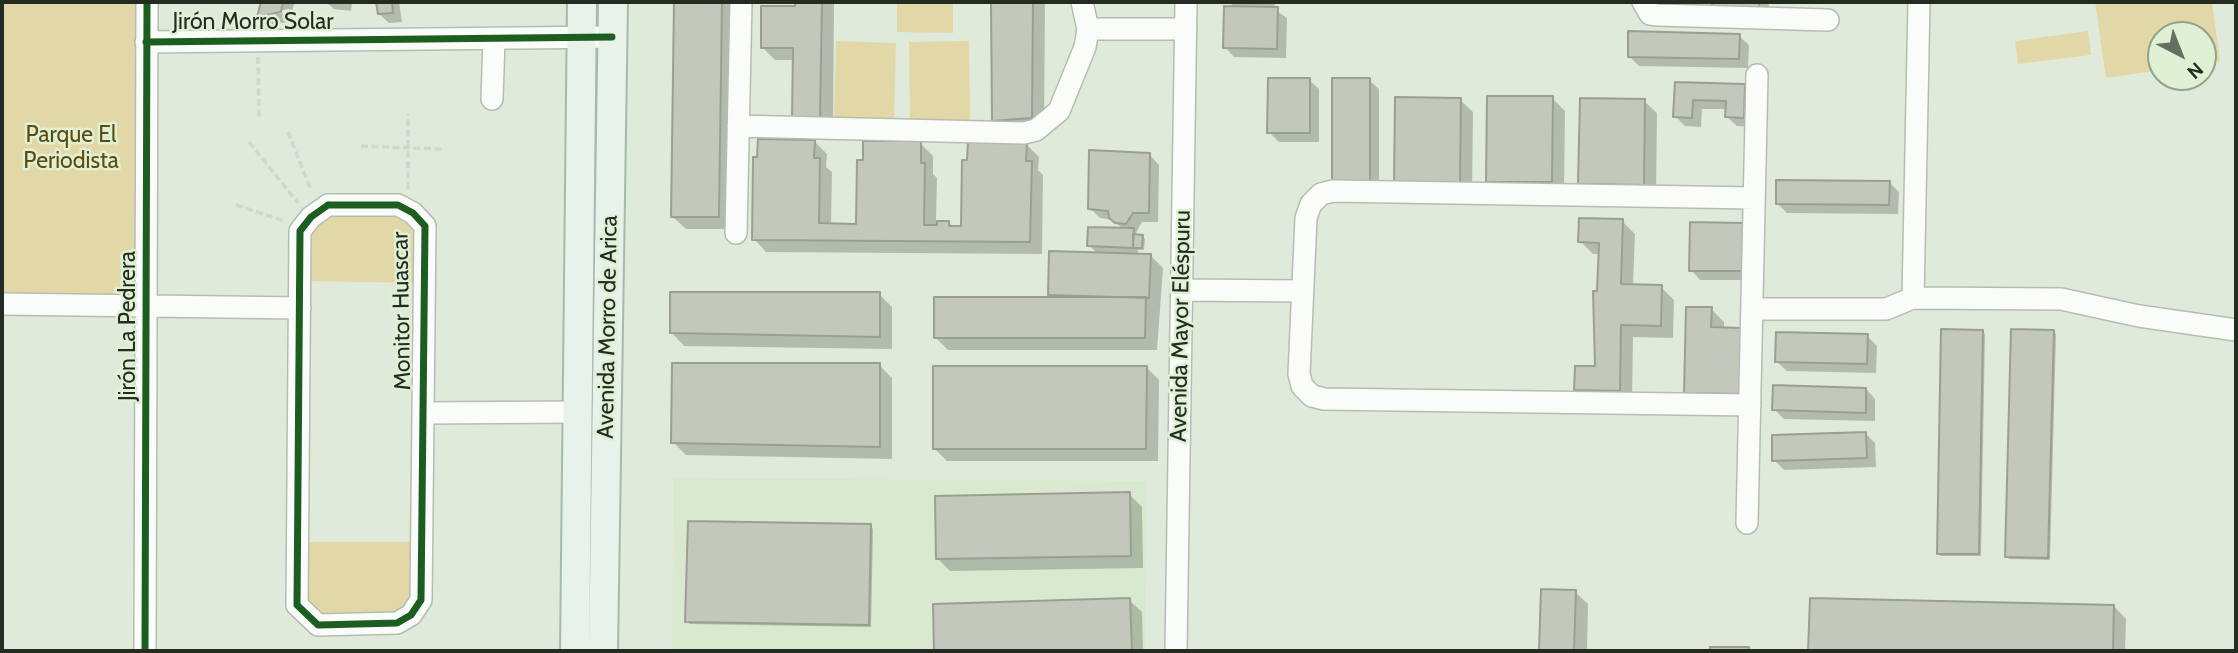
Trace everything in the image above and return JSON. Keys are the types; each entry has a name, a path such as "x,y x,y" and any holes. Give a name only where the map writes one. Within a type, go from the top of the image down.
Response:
{"main road":[{"name":"Avenida Morro de Arica","path":"575,651 582,2"},
{"name":"Avenida Morro de Arica","path":"603,651 613,2"}],"street":[{"name":"Jirón La Pedrera","path":"145,651 147,2"},
{"path":"736,233 741,2"},
{"path":"738,126 1024,133 1036,130 1059,111 1085,47 1088,29 1082,2"},
{"name":"Avenida Mayor Eléspuru","path":"1176,651 1186,2"},
{"path":"1643,2 1650,13 1658,15 1828,20"},
{"path":"1913,299 1919,2"},
{"path":"1088,29 1185,29"},
{"name":"Jirón Morro Solar","path":"146,42 612,37"},
{"path":"492,99 495,40"},
{"path":"1747,523 1757,75"},
{"path":"1750,405 1324,399 1312,396 1302,386 1299,374 1306,218 1311,204 1321,194 1333,191 1754,198"},
{"name":"Monitor Huascar","path":"328,205 398,205 413,213 425,226 421,600 411,615 397,623 318,625 297,605 300,308 300,231 311,217 328,205"},
{"path":"1182,290 1302,291"},
{"path":"1752,309 1886,309 1913,299 2061,299 2139,316 2236,330"},
{"path":"2,304 300,308"},
{"name":"Monitor Huascar","path":"423,413 577,412"}],"path":[{"path":"258,41 259,119"},
{"path":"408,114 408,190"},
{"path":"288,132 311,190"},
{"path":"248,142 298,203"},
{"path":"361,146 443,149"},
{"path":"236,205 286,222"}],"shaded area":[{"path":"673,478 1146,481 1145,651 672,651"}],"green space":[{"name":"Parque El Periodista","path":"2,2 141,2 137,296 2,295"},
{"path":"897,2 953,2 953,33 897,32"},
{"path":"2095,2 2212,2 2215,21 2147,21 2147,72 2106,78"},
{"path":"2088,31 2091,55 2018,64 2015,41"},
{"path":"2217,39 2220,61 2217,62"},
{"path":"836,41 896,43 894,123 834,122"},
{"path":"969,41 970,126 910,127 909,42"},
{"path":"387,208 420,228 418,283 306,281 305,232 318,215"},
{"path":"307,542 417,542 413,600 396,618 320,619 305,605"}],"building":[{"path":"261,2 283,2 281,12 257,17"},
{"path":"376,2 392,2 393,13 378,14"},
{"path":"674,2 722,2 719,217 671,217"},
{"path":"795,2 822,2 820,119 792,118 793,48 761,48 761,6 795,6"},
{"path":"991,2 1033,2 1032,118 992,121"},
{"path":"1712,2 1759,2 1759,8 1712,7"},
{"path":"1224,6 1278,7 1277,49 1223,48"},
{"path":"1628,31 1740,34 1739,59 1628,57"},
{"path":"1268,78 1310,78 1310,133 1267,133"},
{"path":"1332,78 1370,78 1370,182 1332,182"},
{"path":"1675,82 1745,84 1744,118 1725,117 1726,101 1693,100 1692,118 1673,117"},
{"path":"1487,96 1553,96 1552,182 1486,182"},
{"path":"1395,97 1461,98 1460,184 1394,183"},
{"path":"1580,98 1645,99 1644,185 1578,184"},
{"path":"758,139 815,140 814,158 820,158 819,223 856,224 857,160 863,160 863,141 921,141 921,163 925,163 924,225 949,221 949,226 961,226 962,160 967,160 968,142 1027,142 1026,161 1032,161 1030,242 752,240 753,157 757,157"},
{"path":"1089,150 1150,153 1149,213 1133,213 1126,224 1115,223 1109,218 1108,211 1088,209"},
{"path":"1776,180 1890,181 1889,205 1776,204"},
{"path":"1579,218 1623,219 1621,284 1662,285 1661,326 1621,325 1620,391 1574,390 1575,366 1595,366 1593,291 1597,291 1599,243 1578,242"},
{"path":"1690,222 1743,223 1742,271 1689,271"},
{"path":"1088,227 1134,228 1133,248 1087,246"},
{"path":"1133,234 1143,235 1142,248 1133,248"},
{"path":"1049,251 1151,254 1149,298 1048,295"},
{"path":"670,292 880,292 880,337 670,333"},
{"path":"934,297 1146,297 1145,338 934,338"},
{"path":"1686,307 1712,307 1711,327 1742,328 1741,394 1684,393"},
{"path":"1941,329 1983,330 1979,554 1937,554"},
{"path":"2011,329 2054,330 2048,558 2005,557"},
{"path":"1776,332 1868,334 1867,364 1775,362"},
{"path":"672,363 880,363 880,447 671,443"},
{"path":"933,366 1147,366 1146,449 933,449"},
{"path":"1773,385 1866,388 1866,413 1772,410"},
{"path":"1866,432 1867,458 1772,461 1772,435"},
{"path":"1130,492 1131,556 936,559 935,496"},
{"path":"688,521 871,524 869,625 685,622"},
{"path":"1541,589 1576,590 1574,651 1539,651"},
{"path":"1130,598 1132,651 934,651 933,604"},
{"path":"1810,598 2114,605 2113,651 1808,651"},
{"path":"1710,647 1749,647 1749,651 1710,651"}],"cycle path":[{"path":"145,651 147,2"},
{"path":"146,42 612,37"},
{"path":"328,205 398,205 413,213 425,226 421,600 411,615 397,623 318,625 297,605 300,231 311,217 328,205"}]}
